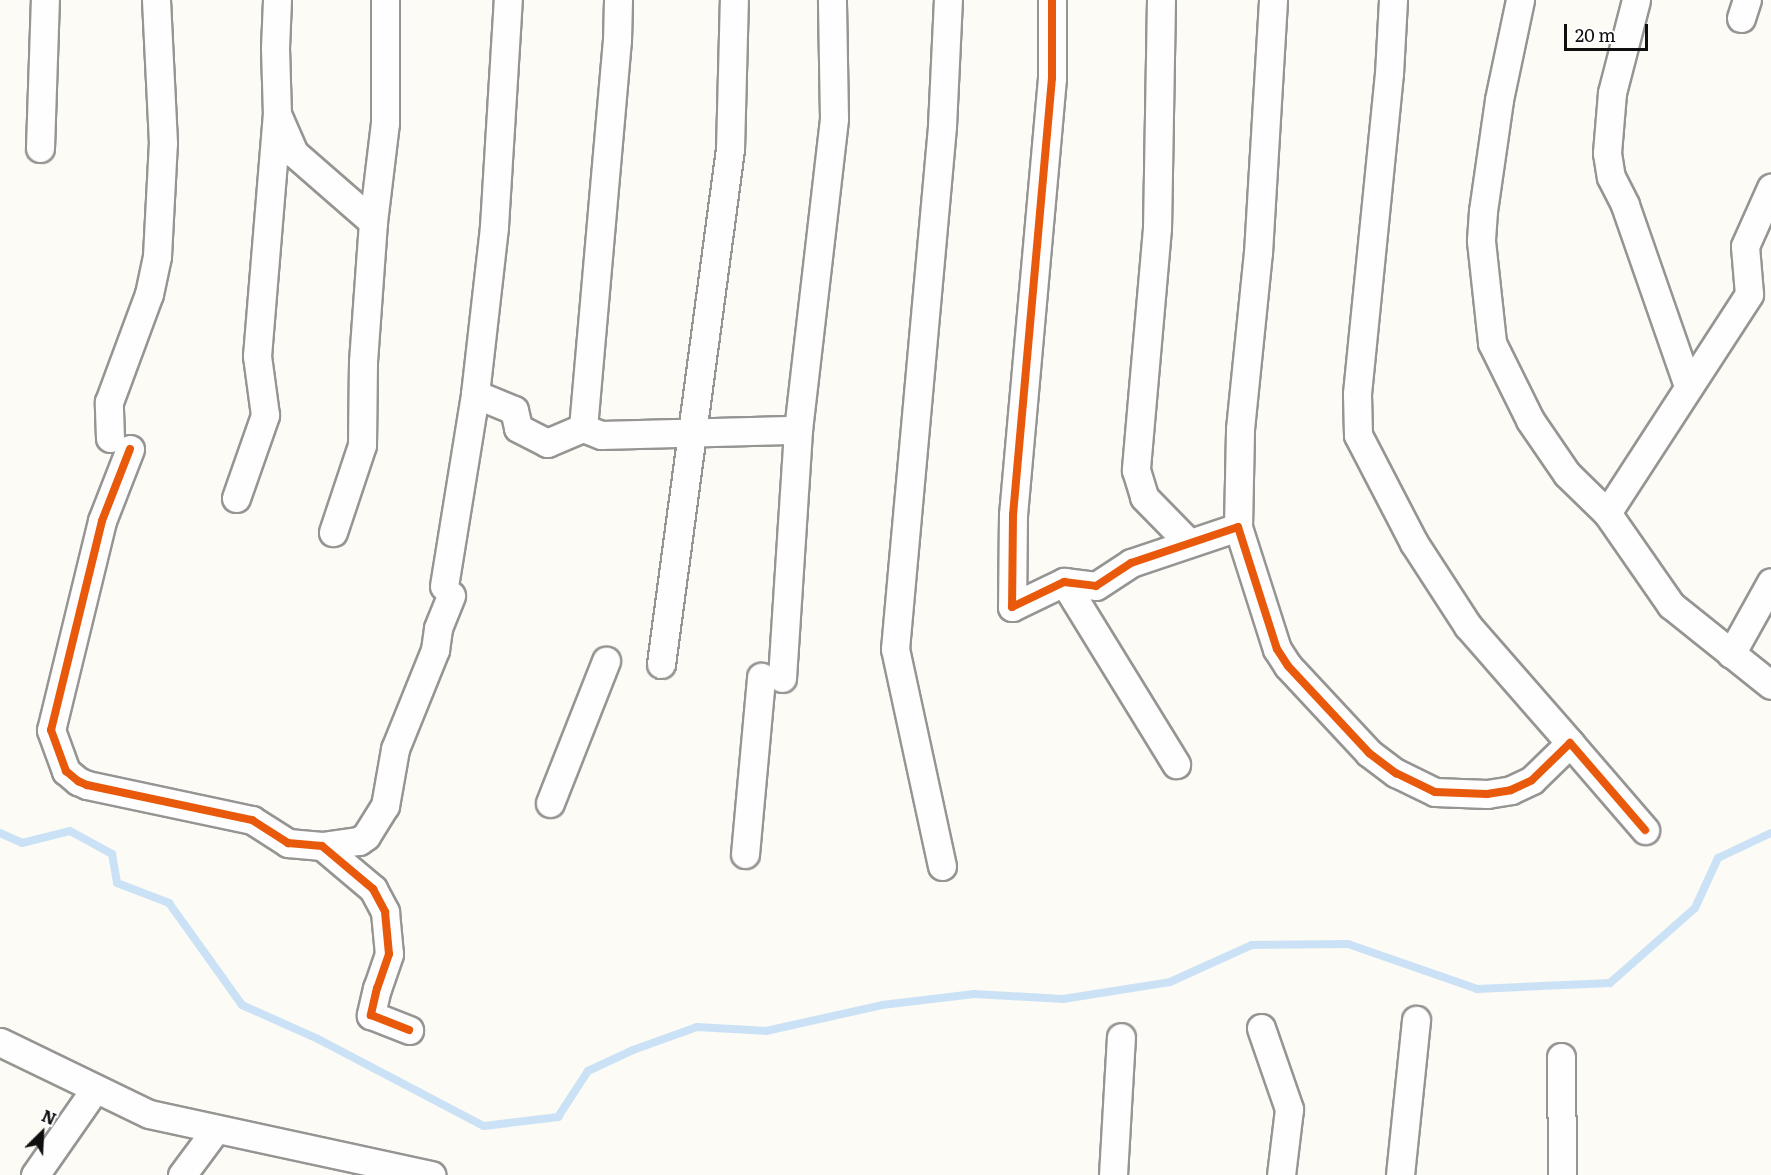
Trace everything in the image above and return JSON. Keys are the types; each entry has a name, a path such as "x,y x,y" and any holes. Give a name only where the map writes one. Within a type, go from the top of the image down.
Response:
{"street":[{"path":"40,148 45,0"},
{"path":"156,0 164,143 157,256 149,294 109,402 120,444 51,730 66,771 87,785 252,820 288,843 322,846 359,841 366,836 385,806 395,749 435,650 447,591 475,394 494,226 508,0"},
{"path":"236,498 266,415 257,356 277,114 275,48 277,0"},
{"path":"333,532 362,445 363,362 373,222 385,123 385,0"},
{"path":"583,428 617,41 618,0"},
{"path":"661,664 694,433 730,149 734,0"},
{"path":"745,854 772,678 834,117 832,0"},
{"path":"942,867 895,649 942,126 948,0"},
{"path":"1052,0 1052,78 1013,515 1012,607 1064,582 1096,586 1131,563 1238,527"},
{"path":"1161,0 1157,228 1136,470 1143,497 1189,543"},
{"path":"1273,0 1258,253 1240,429 1238,527 1277,649 1288,666 1370,753 1396,773 1435,792 1487,794 1511,790 1532,780 1570,743"},
{"path":"1393,0 1389,74 1357,394 1358,435 1414,543 1468,626 1645,830"},
{"path":"1520,0 1499,100 1483,211 1481,242 1492,343 1530,420 1567,474 1607,513 1671,605 1771,685"},
{"path":"1636,0 1612,93 1607,153 1611,177 1625,206 1688,386"},
{"path":"277,114 294,153 373,222"},
{"path":"1607,513 1749,294 1745,246 1771,189"},
{"path":"475,394 514,410 518,428 547,443 583,428 601,435 798,430"},
{"path":"1064,582 1176,764"},
{"path":"1731,654 1771,582"},
{"path":"550,803 606,661"},
{"path":"322,846 373,889 385,912 389,954 377,988 371,1015 409,1030"},
{"path":"1400,1175 1416,1020"},
{"path":"1261,1028 1289,1109 1281,1175"},
{"path":"1113,1175 1121,1037"},
{"path":"0,1042 149,1114 432,1175"},
{"path":"1561,1057 1562,1175"},
{"path":"35,1175 95,1089"},
{"path":"182,1175 216,1129"}],"waterway":[{"path":"0,833 22,843 70,831 112,854 117,883 169,903 242,1005 318,1039 484,1126 558,1117 588,1071 633,1050 697,1027 766,1031 882,1005 974,994 1063,999 1170,982 1252,945 1348,944 1477,989 1610,983 1695,908 1718,858 1771,833"}],"cycle path":[{"path":"1052,0 1052,78 1013,515 1012,607 1064,582 1096,586 1131,563 1238,527 1277,649 1288,666 1369,753 1396,773 1435,792 1487,794 1511,790 1532,780 1570,743 1645,830"},
{"path":"130,449 102,521 51,730 66,771 87,785 252,820 288,843 322,846 373,889 385,912 389,954 377,988 371,1015 409,1030"}]}
